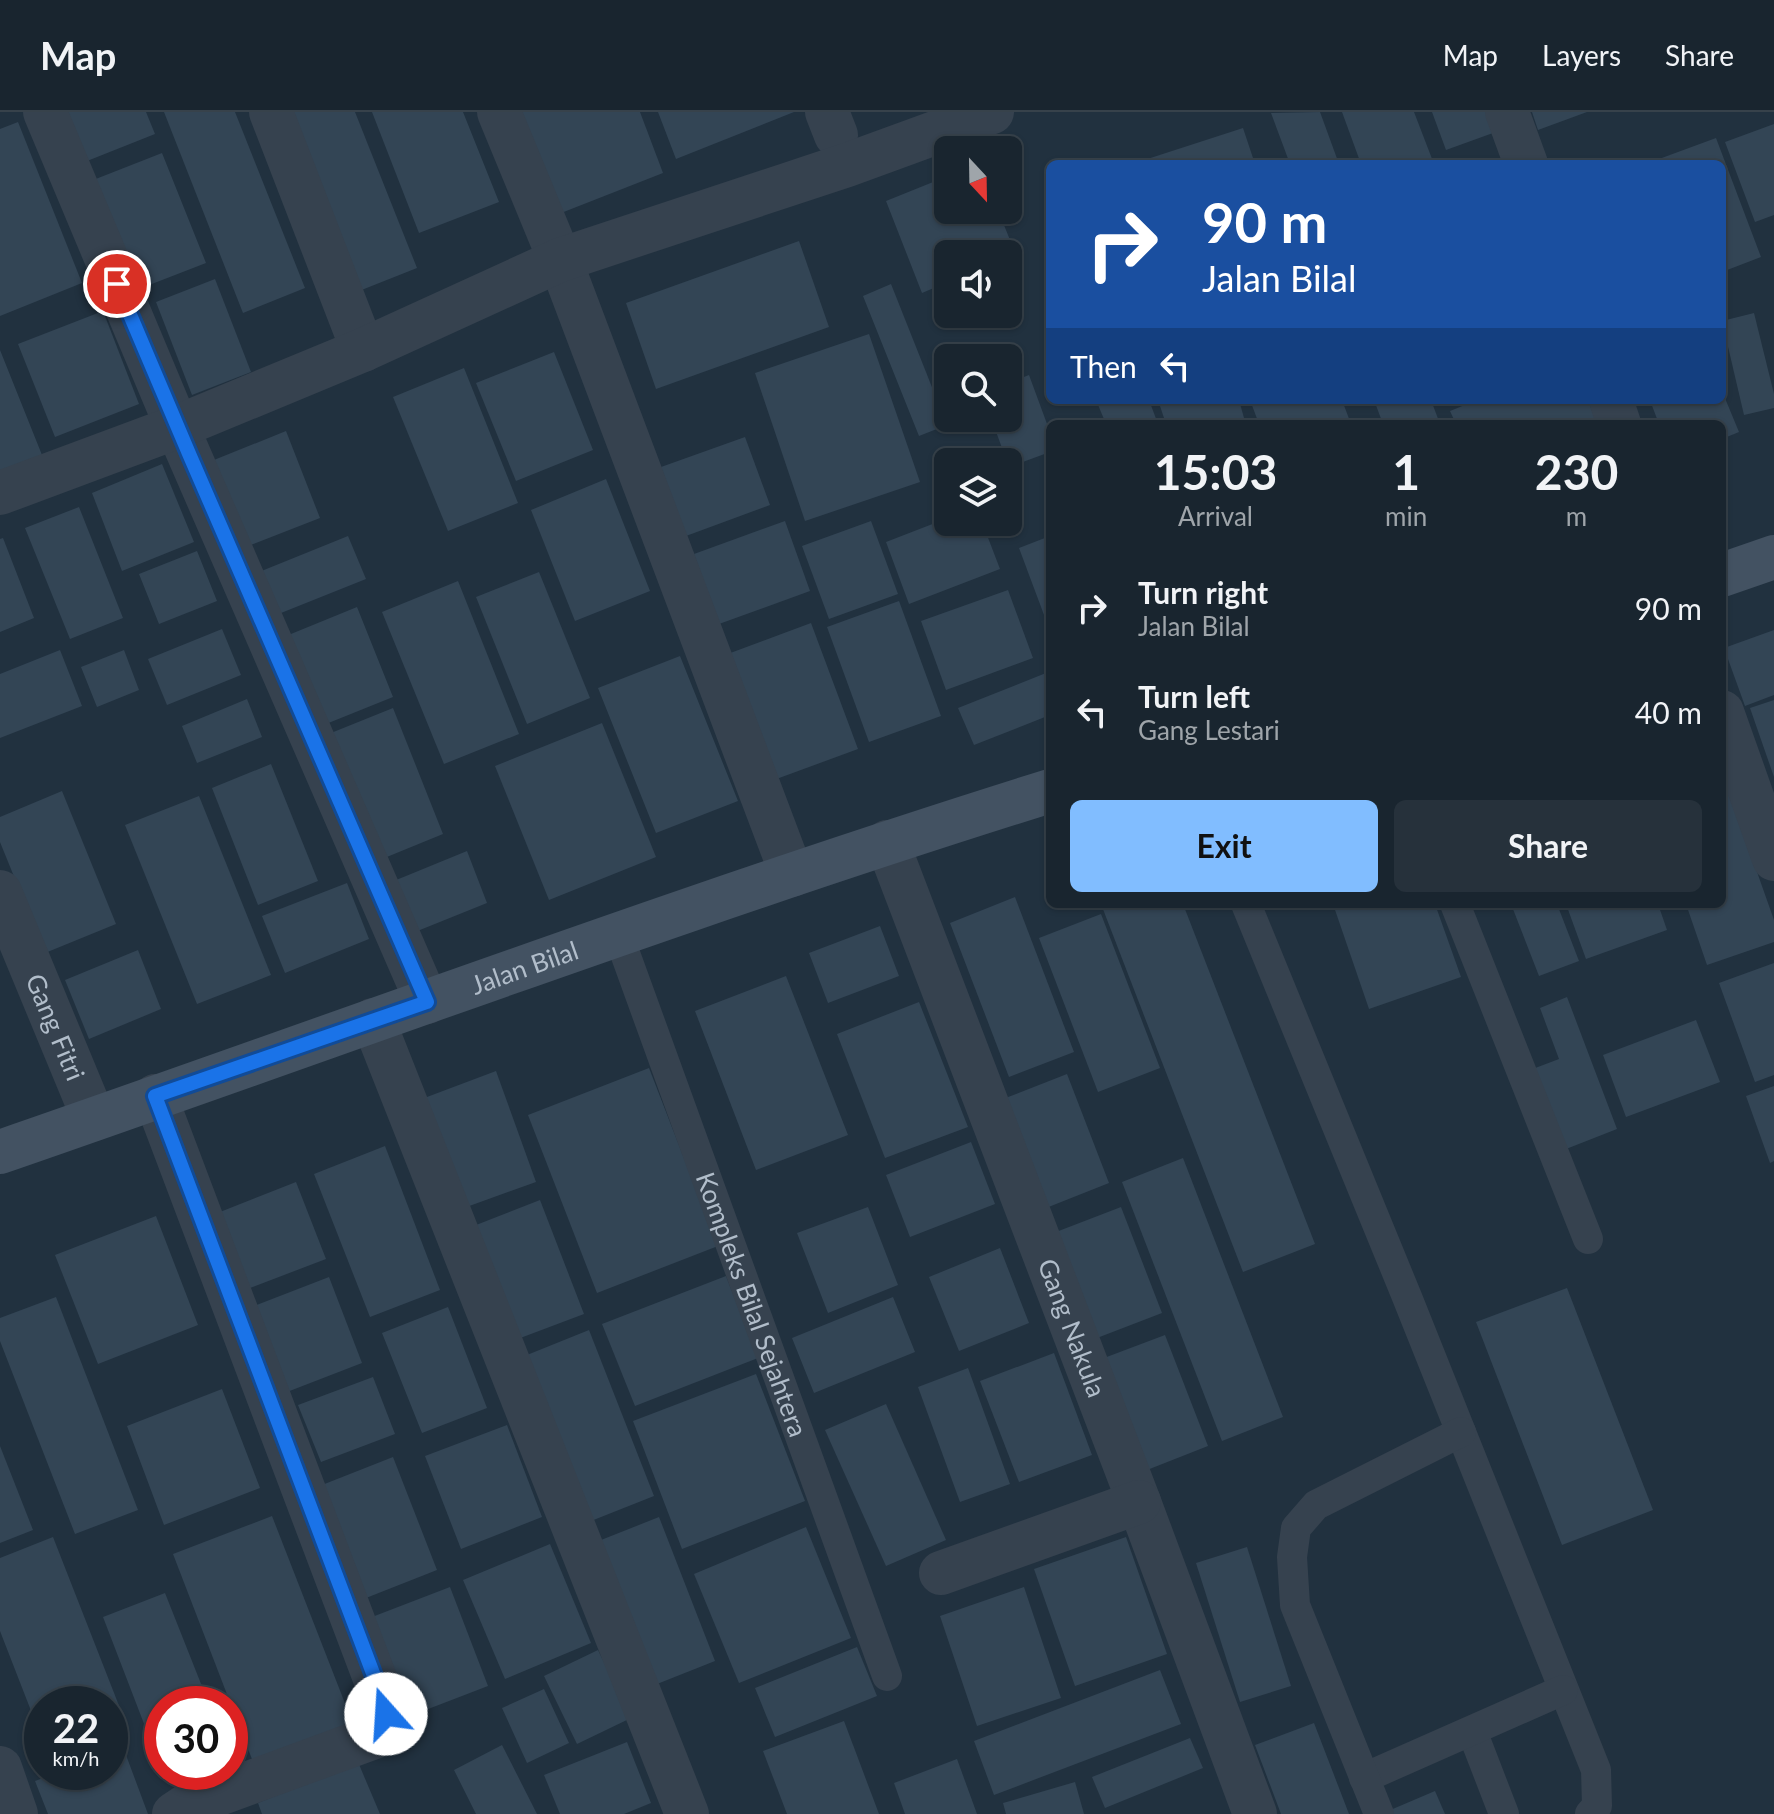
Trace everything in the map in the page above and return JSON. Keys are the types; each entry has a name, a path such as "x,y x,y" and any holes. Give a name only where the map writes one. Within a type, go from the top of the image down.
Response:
{"main road":[{"path":"1726,574 1774,557"},
{"name":"Jalan Bilal","path":"0,1152 618,934 887,842 1046,792"}],"street":[{"path":"45,112 177,427 427,1002"},
{"path":"271,112 363,350"},
{"path":"499,112 560,260 792,875"},
{"path":"0,493 177,427 363,350 560,260 847,165 992,112"},
{"path":"1507,112 1525,160"},
{"path":"1726,723 1774,859"},
{"name":"Gang Nakula","path":"887,842 1255,1814"},
{"name":"Gang Fitri","path":"0,892 94,1119"},
{"path":"373,1020 687,1814"},
{"path":"155,1096 386,1714 384,1730 377,1736 186,1806 174,1814"},
{"path":"941,1573 1139,1502"},
{"path":"0,1768 16,1814"}],"lane":[{"path":"1248,908 1596,1770 1597,1806 1590,1814"},
{"path":"1457,908 1588,1239"},
{"name":"Kompleks Bilal Sejahtera","path":"618,934 887,1676"},
{"path":"1379,1814 1295,1605 1292,1557 1296,1528 1316,1505 1461,1432"},
{"path":"1364,1778 1563,1690"},
{"path":"1472,1731 1504,1814"}],"building":[{"path":"56,112 146,112 155,134 77,165"},
{"path":"164,112 235,112 305,288 243,313"},
{"path":"278,112 355,112 417,268 349,295"},
{"path":"372,112 463,112 499,202 419,233"},
{"path":"516,112 640,112 663,173 556,215"},
{"path":"658,112 794,112 676,159"},
{"path":"1320,112 1338,160 1289,160 1271,113"},
{"path":"1342,112 1414,112 1432,160 1360,160"},
{"path":"1432,112 1486,112 1493,133 1446,150"},
{"path":"1532,112 1587,112 1538,130"},
{"path":"18,122 82,283 0,316 0,129"},
{"path":"1774,124 1774,215 1755,222 1725,142"},
{"path":"1243,128 1254,160 1144,160"},
{"path":"1716,138 1724,160 1659,160"},
{"path":"162,153 206,263 126,294 83,184"},
{"path":"1726,164 1761,257 1726,270"},
{"path":"934,182 934,224 1004,224 1010,240 934,240 934,288 922,293 886,201"},
{"path":"799,241 829,327 656,389 626,303"},
{"path":"215,279 251,372 192,395 156,302"},
{"path":"891,284 934,392 934,430 919,436 863,296"},
{"path":"103,311 139,404 55,437 18,344"},
{"path":"1754,313 1774,394 1774,408 1744,415 1726,338 1726,320"},
{"path":"869,334 920,482 805,521 755,373"},
{"path":"0,350 42,455 0,472"},
{"path":"554,352 593,450 516,481 476,383"},
{"path":"464,368 518,503 448,531 393,397"},
{"path":"1029,375 1046,421 1046,453 1022,462 1022,448 1002,448 996,432 1022,432 1022,378"},
{"path":"1726,401 1739,432 1726,437 1726,420 1657,420 1651,404 1726,404"},
{"path":"1098,404 1150,404 1156,420 1104,420"},
{"path":"1159,404 1240,404 1244,418 1238,420 1165,420"},
{"path":"1252,404 1344,404 1350,420 1258,420"},
{"path":"1376,404 1432,404 1438,420 1382,420"},
{"path":"1467,404 1590,404 1596,420 1454,420 1450,411"},
{"path":"286,431 320,518 243,548 209,462"},
{"path":"745,437 770,505 686,536 661,467"},
{"path":"162,464 194,542 122,571 92,493"},
{"path":"606,479 650,591 575,621 531,510"},
{"path":"79,507 123,618 70,639 25,528"},
{"path":"785,521 810,591 719,624 694,554"},
{"path":"871,521 898,594 829,619 802,546"},
{"path":"934,523 934,536 987,536 1000,569 909,604 886,542"},
{"path":"348,536 366,579 276,615 259,572"},
{"path":"3,538 34,618 0,632 0,539"},
{"path":"1046,538 1046,620 1019,548"},
{"path":"197,551 217,601 159,624 139,574"},
{"path":"539,572 590,698 527,724 476,597"},
{"path":"458,581 519,734 444,764 382,612"},
{"path":"1008,590 1033,658 946,690 921,621"},
{"path":"899,601 941,716 869,742 827,627"},
{"path":"357,607 393,697 321,726 286,636"},
{"path":"811,623 858,749 771,781 725,655"},
{"path":"222,629 241,675 167,705 148,659"},
{"path":"1774,630 1774,695 1745,706 1726,647"},
{"path":"60,650 82,706 0,738 0,674"},
{"path":"124,650 139,690 97,707 81,667"},
{"path":"680,656 738,801 656,833 598,688"},
{"path":"1046,673 1046,717 974,745 958,708"},
{"path":"247,699 262,737 197,763 182,726"},
{"path":"1774,700 1774,777 1750,708"},
{"path":"393,708 443,834 377,861 326,735"},
{"path":"602,723 656,857 549,900 495,766"},
{"path":"271,764 318,881 258,905 212,788"},
{"path":"1726,784 1774,920 1774,942 1707,965 1687,908 1726,908"},
{"path":"62,791 116,924 45,953 0,842 0,817"},
{"path":"199,796 271,975 197,1004 125,825"},
{"path":"467,851 487,903 405,936 384,885"},
{"path":"347,883 369,939 285,973 262,916"},
{"path":"1015,897 1074,1052 1009,1077 950,923"},
{"path":"1103,908 1185,908 1315,1244 1243,1272"},
{"path":"1334,908 1436,908 1461,977 1369,1009"},
{"path":"1513,908 1559,908 1579,961 1539,976"},
{"path":"1567,908 1659,908 1667,930 1586,959"},
{"path":"1101,914 1160,1068 1098,1092 1039,938"},
{"path":"880,926 899,976 828,1003 809,953"},
{"path":"138,950 161,1009 89,1039 65,980"},
{"path":"1774,963 1774,1075 1755,1082 1719,983"},
{"path":"786,976 848,1135 756,1170 695,1011"},
{"path":"1567,997 1617,1129 1561,1151 1530,1070 1559,1059 1540,1008"},
{"path":"919,1002 968,1127 885,1158 837,1034"},
{"path":"1696,1020 1720,1082 1626,1117 1603,1055"},
{"path":"649,1068 718,1246 597,1293 528,1115"},
{"path":"496,1071 536,1182 461,1209 419,1100"},
{"path":"1067,1074 1109,1183 1046,1208 1003,1099"},
{"path":"1774,1086 1774,1161 1770,1163 1746,1096"},
{"path":"971,1142 995,1204 910,1237 886,1175"},
{"path":"385,1146 440,1290 370,1317 314,1174"},
{"path":"1183,1158 1283,1417 1222,1441 1122,1182"},
{"path":"296,1182 326,1259 250,1288 220,1212"},
{"path":"540,1200 584,1314 515,1340 471,1227"},
{"path":"868,1207 898,1285 828,1313 797,1233"},
{"path":"1121,1207 1162,1313 1097,1338 1056,1232"},
{"path":"156,1216 198,1325 98,1364 55,1255"},
{"path":"1000,1248 1029,1323 959,1351 929,1277"},
{"path":"726,1276 758,1358 635,1406 602,1324"},
{"path":"329,1277 362,1363 287,1392 254,1306"},
{"path":"1567,1288 1653,1510 1562,1545 1476,1322"},
{"path":"56,1297 138,1510 75,1534 0,1341 0,1318"},
{"path":"893,1297 915,1352 814,1393 792,1338"},
{"path":"448,1307 487,1408 422,1433 382,1333"},
{"path":"589,1330 654,1496 586,1523 522,1357"},
{"path":"1165,1335 1208,1446 1147,1470 1104,1358"},
{"path":"1054,1353 1092,1455 1019,1482 980,1381"},
{"path":"968,1368 1010,1484 960,1502 918,1387"},
{"path":"756,1374 805,1501 682,1549 633,1421"},
{"path":"373,1377 395,1434 321,1462 298,1405"},
{"path":"222,1389 260,1488 164,1525 127,1426"},
{"path":"886,1404 946,1540 886,1566 825,1430"},
{"path":"507,1425 542,1517 461,1549 425,1456"},
{"path":"0,1446 33,1530 0,1543"},
{"path":"393,1457 437,1570 366,1598 322,1485"},
{"path":"272,1516 355,1729 255,1767 248,1749 248,1686 224,1686 173,1554"},
{"path":"659,1517 715,1661 647,1688 591,1544"},
{"path":"806,1527 851,1638 739,1683 694,1574"},
{"path":"53,1537 111,1686 24,1686 24,1693 0,1631 0,1558"},
{"path":"1126,1537 1167,1654 1075,1686 1034,1569"},
{"path":"550,1544 591,1643 505,1679 463,1580"},
{"path":"1247,1547 1291,1686 1240,1702 1196,1563"},
{"path":"450,1587 488,1686 410,1716 372,1617"},
{"path":"1024,1587 1061,1698 977,1726 940,1616"},
{"path":"165,1593 202,1686 144,1686 144,1724 103,1617"},
{"path":"857,1647 877,1696 775,1737 755,1688"},
{"path":"598,1650 631,1718 577,1744 544,1676"},
{"path":"1160,1670 1181,1724 994,1795 974,1741"},
{"path":"544,1689 569,1743 527,1763 502,1708"},
{"path":"844,1721 879,1814 787,1814 763,1751"},
{"path":"1314,1723 1349,1814 1281,1814 1255,1745"},
{"path":"1190,1738 1203,1768 1105,1808 1092,1777"},
{"path":"627,1742 651,1803 624,1814 560,1814 544,1775"},
{"path":"502,1745 537,1814 476,1814 454,1770"},
{"path":"957,1759 977,1814 905,1814 894,1783"},
{"path":"128,1760 148,1814 48,1814 39,1790 128,1790"},
{"path":"358,1762 380,1814 262,1814 258,1803"},
{"path":"1075,1782 1084,1814 1006,1814 1003,1803"},
{"path":"1435,1791 1445,1814 1389,1814 1388,1811"}],"route":[{"path":"117,284 427,1002 155,1096 386,1714"}]}
